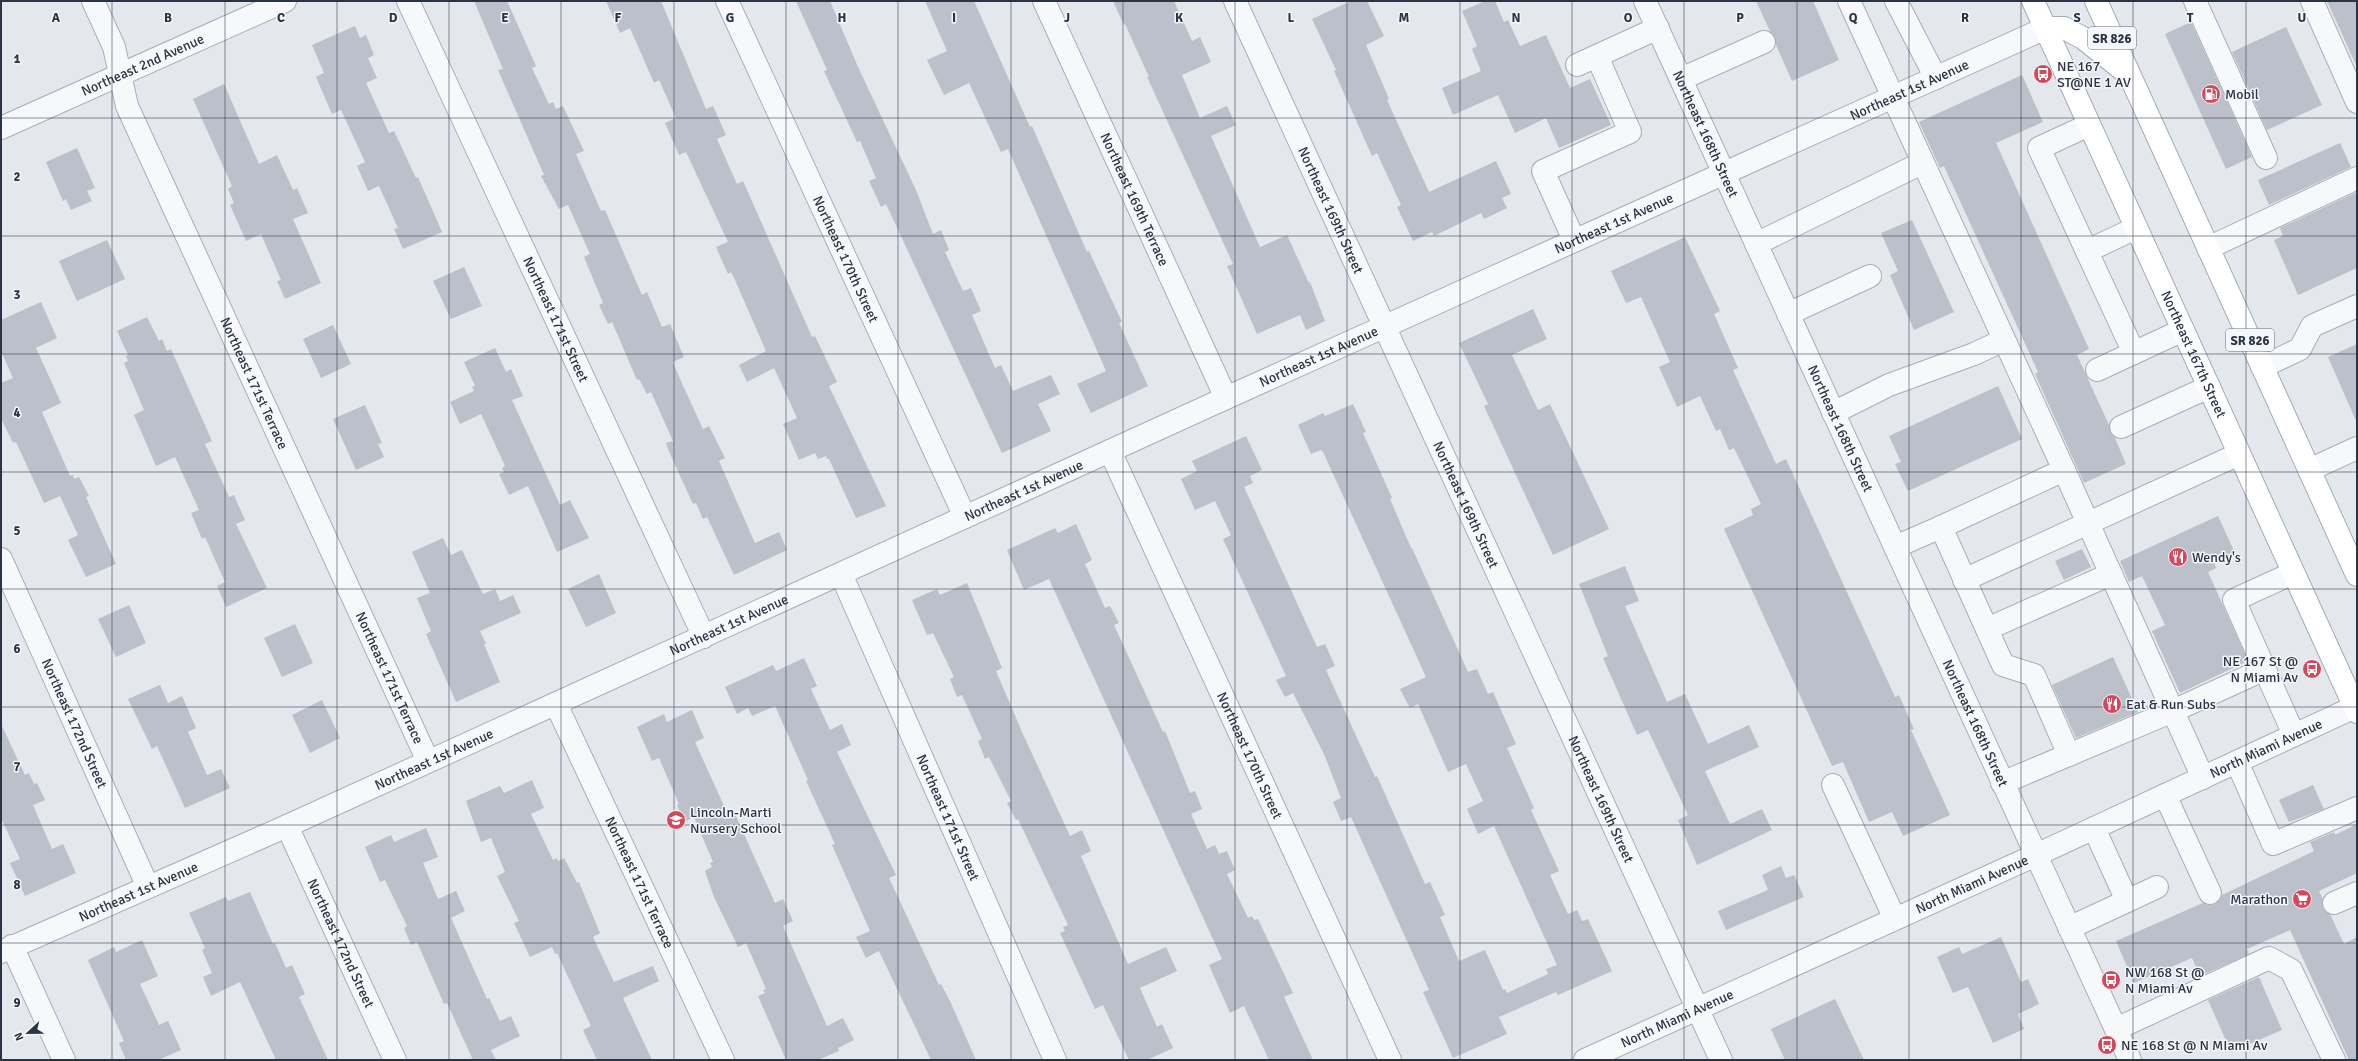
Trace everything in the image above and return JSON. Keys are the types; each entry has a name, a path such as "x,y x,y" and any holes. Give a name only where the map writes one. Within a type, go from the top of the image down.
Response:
{"main road":[{"name":"Northeast 167th Street","path":"2033,1 2293,573 2356,708"},
{"name":"SR 826","path":"2094,2 2129,75 2357,575"},
{"path":"2046,28 2064,28 2083,38 2129,75"}],"street":[{"name":"Northeast 171st Terrace","path":"93,1 114,47 127,106 428,761"},
{"name":"Northeast 2nd Avenue","path":"1,128 285,1"},
{"name":"Northeast 171st Street","path":"408,1 704,637"},
{"name":"Northeast 170th Street","path":"727,1 966,517"},
{"name":"Northeast 169th Terrace","path":"1044,1 1226,398"},
{"name":"Northeast 169th Street","path":"1235,1 1721,1060"},
{"name":"Northeast 168th Street","path":"1645,1 2130,1060"},
{"path":"1849,1 2064,470 2203,778"},
{"path":"1896,1 1936,78"},
{"path":"2195,1 2266,158"},
{"path":"2312,1 2357,102"},
{"path":"1577,65 1658,28"},
{"name":"Northeast 1st Avenue","path":"7,949 287,826 1383,326 2046,28"},
{"path":"1681,80 1764,42"},
{"path":"1574,240 1543,172 1630,132 1597,56"},
{"path":"2089,125 2039,148 2134,353"},
{"path":"1756,244 1922,163"},
{"path":"2208,248 2357,178"},
{"path":"2087,251 2136,228"},
{"path":"1788,314 1870,276"},
{"path":"2262,366 2300,348 2312,326 2357,306"},
{"path":"2097,370 2183,330"},
{"path":"1833,413 1889,385 1974,354 2004,340"},
{"path":"2121,428 2209,387"},
{"path":"2309,470 2357,448"},
{"name":"Northeast 170th Street","path":"1110,451 1390,1060"},
{"path":"1964,580 2239,454"},
{"path":"1895,547 2064,470"},
{"path":"1941,527 2003,665 2034,675 2069,755"},
{"name":"Northeast 172nd Street","path":"1,559 148,887"},
{"path":"2293,573 2234,600 2294,735"},
{"name":"Northeast 171st Street","path":"841,574 1055,1060"},
{"path":"1987,629 2111,574"},
{"path":"2002,783 2173,711 2265,669"},
{"name":"Northeast 171st Terrace","path":"556,704 723,1060"},
{"name":"North Miami Avenue","path":"1585,1060 2356,708"},
{"path":"2237,762 2273,844 2357,808"},
{"path":"1833,785 1895,919"},
{"path":"2165,795 2210,893"},
{"name":"Northeast 172nd Street","path":"287,826 395,1060"},
{"path":"2094,828 2127,901"},
{"path":"2069,928 2157,887"},
{"path":"2334,903 2357,892"},
{"path":"7,949 64,1060"},
{"path":"2116,1029 2269,958 2291,970 2334,1060"}],"building":[{"path":"474,1 507,1 536,66 532,68 549,104 553,102 556,109 563,106 584,151 576,154 601,211 605,210 642,295 647,292 662,327 670,324 684,357 673,362 703,429 709,426 725,458 719,461 755,543 779,532 787,550 734,575 707,517 703,519 696,503 693,504 670,454 666,443 673,441 651,392 647,394 639,379 637,380 612,322 608,324 599,305 603,303 584,257 590,254 568,205 559,209 541,176 544,175 498,70 503,69"},
{"path":"606,1 661,1 706,109 713,106 726,135 717,139 737,184 743,181 812,337 815,336 837,382 829,386 886,506 856,518 829,459 827,459 826,456 818,459 815,453 799,460 783,424 797,418 774,368 747,382 739,365 766,351 735,280 731,272 728,274 716,247 728,242 686,152 679,155 665,123 676,118 659,80 654,83 630,28 620,33"},
{"path":"796,1 830,1 858,67 916,190 933,234 941,230 949,250 945,252 963,291 971,288 981,311 972,315 995,368 1001,365 1013,391 1051,375 1060,394 1038,404 1051,431 1002,453 886,204 881,207 869,181 876,178 860,141 857,142 824,71 827,70"},
{"path":"925,1 974,1 1030,127 1032,126 1087,252 1089,251 1122,322 1119,323 1148,386 1091,413 1077,384 1106,371 1008,149 1001,152 969,83 944,95 927,60 947,51"},
{"path":"1113,1 1174,1 1192,41 1200,37 1211,62 1182,75 1200,118 1227,106 1236,125 1211,136 1260,247 1287,235 1309,283 1310,282 1325,321 1306,330 1300,315 1257,334 1227,266 1233,264 1147,77 1149,77 1125,24 1124,25"},
{"path":"1351,1 1367,1 1384,36 1366,45 1389,99 1387,100 1429,192 1496,161 1511,194 1502,198 1507,208 1484,219 1481,213 1434,236 1432,232 1413,241 1397,207 1401,205 1377,153 1372,156 1334,71 1336,70 1312,19"},
{"path":"1485,1 1495,1 1504,22 1508,20 1520,46 1546,35 1570,88 1590,79 1611,125 1559,148 1546,118 1515,133 1498,95 1453,115 1442,88 1481,71 1472,49 1477,46 1462,11"},
{"path":"1756,1 1813,1 1839,60 1792,81 1776,45 1775,37 1770,31"},
{"path":"2327,1 2357,1 2357,67"},
{"name":"Mobil","path":"2191,22 2252,157 2226,169 2165,34"},
{"path":"355,26 360,38 366,35 374,55 368,58 377,78 366,83 389,133 394,131 416,178 418,177 442,232 403,249 394,229 398,228 379,186 368,191 357,166 365,162 341,110 332,114 316,77 324,73 312,45"},
{"path":"2286,27 2322,105 2267,130 2232,52"},
{"path":"2022,75 2043,122 1996,143 2089,349 2077,355 2109,425 2110,432 2115,438 2126,464 2084,483 2035,374 2038,372 1944,166 1940,168 1919,122"},
{"path":"224,84 259,164 277,155 293,190 297,188 308,213 293,219 321,283 285,299 277,281 281,280 261,234 246,241 230,205 234,203 228,189 232,186 193,99"},
{"path":"2340,143 2351,167 2269,205 2258,180"},
{"path":"77,148 95,188 87,191 92,201 71,210 66,199 63,201 46,162"},
{"path":"2357,192 2357,268 2298,295 2274,240 2283,236 2280,228"},
{"path":"1912,220 1954,312 1914,330 1890,275 1898,271 1881,233"},
{"path":"1685,237 1720,311 1714,314 1738,368 1733,370 1776,464 1786,459 1895,697 1899,695 1914,729 1911,730 1950,815 1903,836 1892,812 1869,822 1843,762 1832,766 1724,529 1753,515 1751,509 1761,504 1734,448 1729,450 1720,429 1716,431 1700,396 1677,407 1659,367 1670,362 1641,297 1626,303 1611,271"},
{"path":"107,240 125,279 77,301 59,261"},
{"path":"464,267 482,306 451,319 433,281"},
{"path":"41,302 57,338 36,348 61,403 42,412 70,476 73,475 74,479 79,477 89,496 86,497 116,564 86,577 68,540 78,535 60,496 44,503 16,442 13,443 1,418 1,383 13,378 1,351 1,320"},
{"path":"1533,309 1547,339 1512,355 1538,410 1550,404 1609,529 1553,555 1484,406 1488,404 1459,343"},
{"path":"147,317 159,341 162,339 167,351 171,349 212,441 205,444 229,497 234,495 245,520 236,524 267,588 226,607 217,586 225,582 205,537 202,539 191,513 199,510 175,457 156,466 134,415 144,410 124,363 128,361 126,356 128,355 117,331"},
{"path":"333,325 351,364 321,378 303,339"},
{"path":"2357,344 2357,423 2328,357"},
{"path":"495,348 506,372 511,369 523,396 512,400 560,505 570,500 589,538 557,552 528,486 509,495 499,474 504,472 502,468 505,466 481,414 460,424 450,402 474,391 472,387 475,386 464,362"},
{"path":"1998,386 2022,439 1908,491 1895,464 1901,462 1889,436"},
{"path":"1353,404 1366,432 1363,433 1392,498 1390,499 1411,548 1468,672 1477,669 1488,694 1493,692 1516,744 1507,748 1534,808 1531,810 1559,871 1550,875 1568,914 1577,910 1582,921 1588,919 1612,971 1558,995 1556,992 1499,1017 1507,1034 1453,1058 1423,992 1429,990 1351,817 1341,821 1333,802 1341,798 1324,754 1293,693 1285,697 1276,680 1286,676 1223,539 1231,535 1215,501 1195,510 1181,479 1197,471 1192,461 1246,436 1262,470 1250,476 1253,483 1244,487 1317,647 1325,644 1335,666 1326,670 1375,777 1377,776 1425,884 1430,882 1445,915 1440,917 1459,961 1485,950 1503,990 1505,989 1507,993 1548,974 1546,969 1557,965 1494,826 1478,834 1467,809 1483,801 1466,764 1448,772 1418,704 1410,708 1400,689 1426,677 1323,452 1321,450 1311,454 1298,425 1323,413 1325,416"},
{"path":"365,405 382,443 378,444 384,457 356,470 333,419"},
{"path":"2218,516 2235,553 2214,562 2216,568 2208,572 2248,661 2180,693 2152,631 2165,625 2142,576 2129,582 2120,561"},
{"path":"1076,524 1092,560 1085,564 1105,608 1110,606 1119,623 1114,625 1163,732 1165,731 1190,793 1195,791 1202,809 1191,814 1207,849 1215,845 1219,854 1227,851 1235,870 1227,874 1248,918 1252,916 1254,920 1258,919 1293,993 1284,997 1313,1060 1269,1060 1244,1006 1230,1013 1209,965 1222,959 1049,579 1024,590 1007,550 1055,528 1058,533"},
{"path":"443,538 451,555 462,550 483,594 495,589 500,601 513,595 521,613 480,631 500,682 456,702 426,634 431,631 417,598 430,593 412,552"},
{"path":"2082,549 2091,567 2064,580 2055,561"},
{"path":"1625,566 1639,601 1625,606 1667,702 1685,694 1708,744 1749,725 1759,747 1705,771 1730,824 1762,809 1772,830 1697,865 1678,820 1688,815 1648,730 1637,735 1603,658 1608,656 1579,584"},
{"path":"599,574 616,613 586,627 568,589"},
{"path":"967,583 1002,668 996,671 1022,732 1070,836 1082,830 1091,851 1081,856 1128,964 1166,947 1177,971 1140,988 1157,1027 1162,1024 1173,1048 1147,1060 1129,1060 1103,1005 1095,1009 1060,933 1065,931 1063,927 1068,925 1018,819 1016,820 1007,803 1011,801 989,757 985,759 978,741 982,739 962,695 957,697 950,679 954,677 933,633 927,635 912,600 937,589 940,595"},
{"path":"129,605 146,643 116,657 98,619"},
{"path":"295,624 313,663 282,677 264,638"},
{"path":"2113,657 2138,712 2076,738 2052,685"},
{"path":"804,658 817,686 811,689 830,730 842,724 851,745 837,752 896,875 889,878 939,985 941,984 950,1001 976,1060 931,1060 879,951 866,958 856,937 870,931 832,845 835,844 806,781 808,780 775,706 752,716 748,708 737,714 725,687 773,665 776,671"},
{"path":"160,685 168,703 182,696 196,728 188,732 207,775 221,769 230,788 185,808 157,746 152,749 128,699"},
{"path":"322,700 340,738 310,753 292,715"},
{"path":"692,710 704,738 695,742 729,817 735,814 775,903 783,899 793,921 783,926 827,1026 843,1018 854,1040 838,1048 839,1051 818,1060 786,1060 758,996 765,993 763,990 766,989 746,943 738,947 714,897 705,871 712,867 710,863 713,862 694,817 684,822 677,805 679,804 659,758 652,761 637,727 664,714 667,722"},
{"path":"1,724 25,775 29,773 34,784 37,783 45,800 33,805 52,849 63,844 76,873 25,896 10,863 20,859 1,818"},
{"path":"532,780 544,808 531,814 553,860 557,858 558,861 564,858 577,883 579,882 600,933 593,937 614,982 653,966 659,981 623,998 652,1060 597,1060 583,1030 591,1026 557,953 555,954 552,947 530,957 514,923 519,921 497,876 505,872 491,838 481,842 466,801 500,786 504,793"},
{"path":"2313,785 2324,809 2289,822 2279,800"},
{"path":"2357,824 2357,873 2319,891 2323,899 2323,908 2330,914 2344,944 2357,937 2357,1060 2349,1060 2290,930 2247,949 2249,954 2200,976 2192,958 2134,983 2116,941 2203,903 2209,905 2216,904 2222,895 2314,851 2310,842 2334,832 2335,835"},
{"path":"426,828 438,857 423,863 438,899 456,891 465,911 451,918 487,999 489,998 500,1021 511,1016 520,1036 491,1050 496,1060 473,1060 447,1003 444,1004 417,942 411,945 404,928 407,926 385,880 380,882 365,847 391,835 394,842"},
{"path":"1781,866 1786,878 1794,875 1804,897 1726,930 1718,911 1768,890 1762,875"},
{"path":"250,892 273,944 275,943 286,968 292,965 305,994 299,997 328,1060 276,1060 240,982 211,996 203,977 212,973 202,950 205,948 189,913 226,897 228,901"},
{"path":"2001,937 2021,982 2028,979 2039,1004 2018,1014 2024,1029 1993,1043 1968,987 1953,993 1937,957 1959,947 1962,954"},
{"path":"142,940 158,976 140,984 159,1025 168,1021 181,1050 158,1060 126,1060 119,1043 124,1041 88,960 114,947 116,952"},
{"path":"2259,977 2282,1030 2231,1052 2208,1000"},
{"path":"1835,999 1864,1060 1785,1060 1771,1029"}],"place":[{"name":"NE 167 ST@NE 1 AV","path":"2043,74"},
{"name":"Mobil","path":"2211,94"},
{"name":"Wendy's","path":"2178,557"},
{"name":"NE 167 St @ N Miami Av","path":"2312,669"},
{"name":"Eat & Run Subs","path":"2112,704"},
{"name":"Lincoln-Marti Nursery School","path":"676,820"},
{"name":"Marathon","path":"2302,899"},
{"name":"NW 168 St @ N Miami Av","path":"2111,980"},
{"name":"NE 168 St @ N MIami Av","path":"2107,1045"}]}
